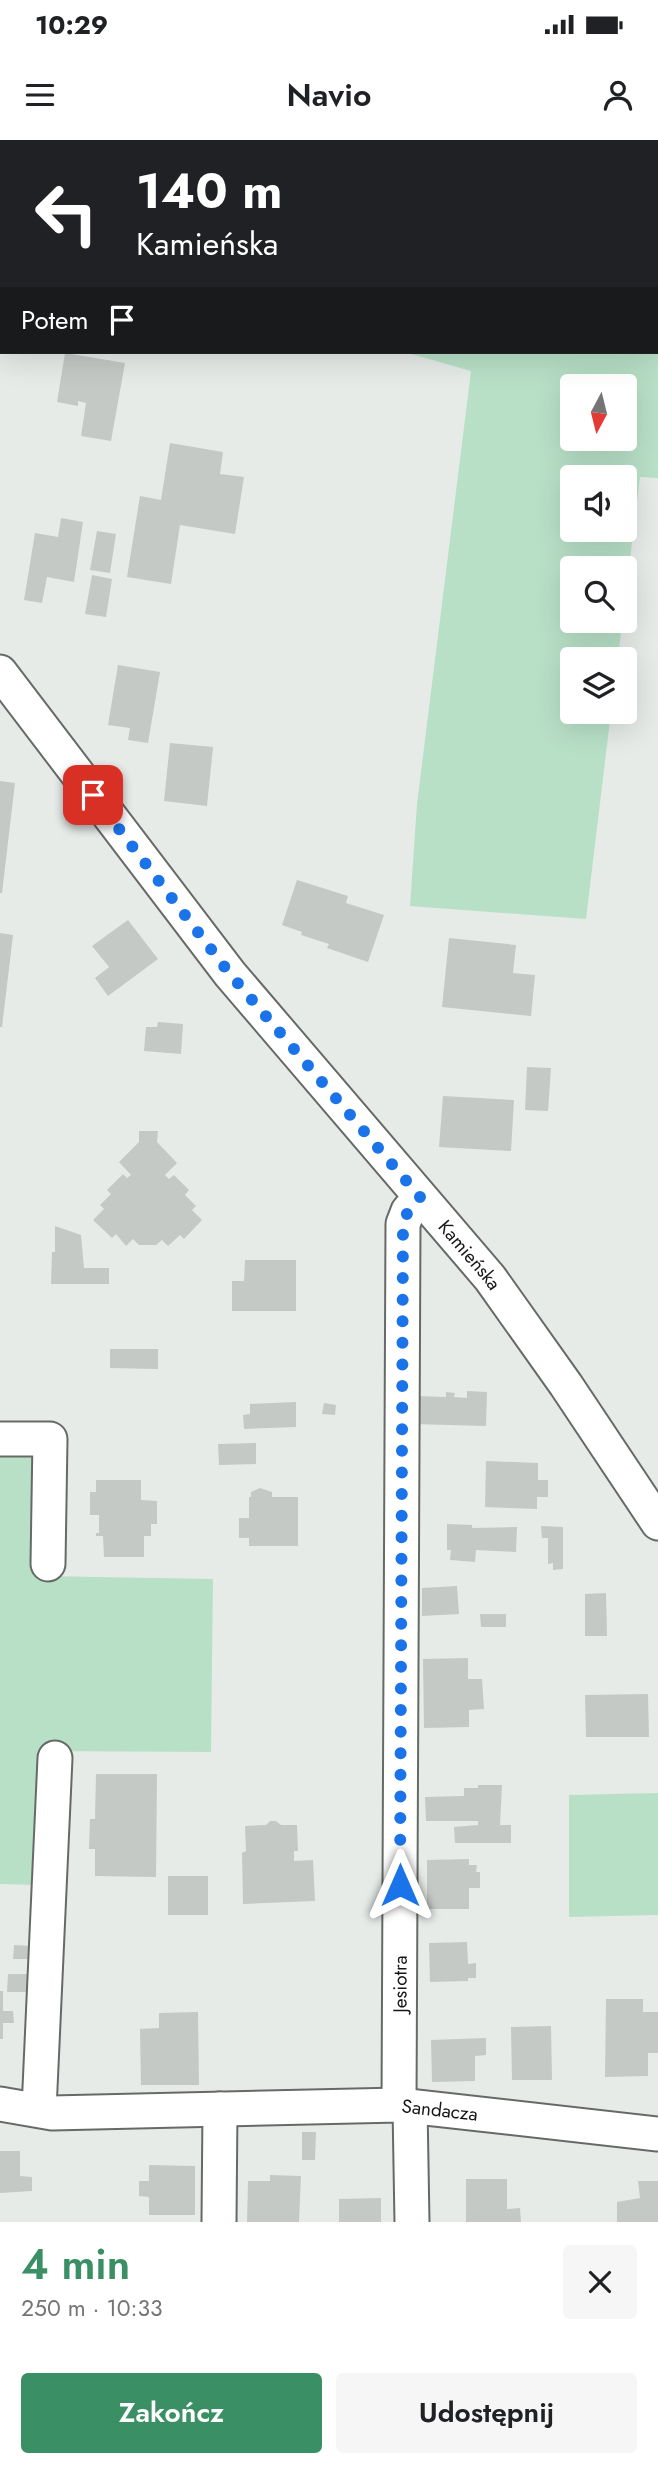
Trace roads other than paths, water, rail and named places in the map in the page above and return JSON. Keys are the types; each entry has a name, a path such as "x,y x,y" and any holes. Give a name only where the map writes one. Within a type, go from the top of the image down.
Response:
{"street":[{"name":"Kamieńska","path":"0,672 230,974 490,1278 530,1332 658,1523"},
{"name":"Jesiotra","path":"412,2222 405,2106 403,1224 408,1211 420,1197"},
{"path":"0,1439 50,1439 48,1564"},
{"path":"40,2110 55,1758"},
{"name":"Sandacza","path":"0,2104 52,2112 405,2106 658,2134"},
{"path":"219,2222 220,2109"}]}
